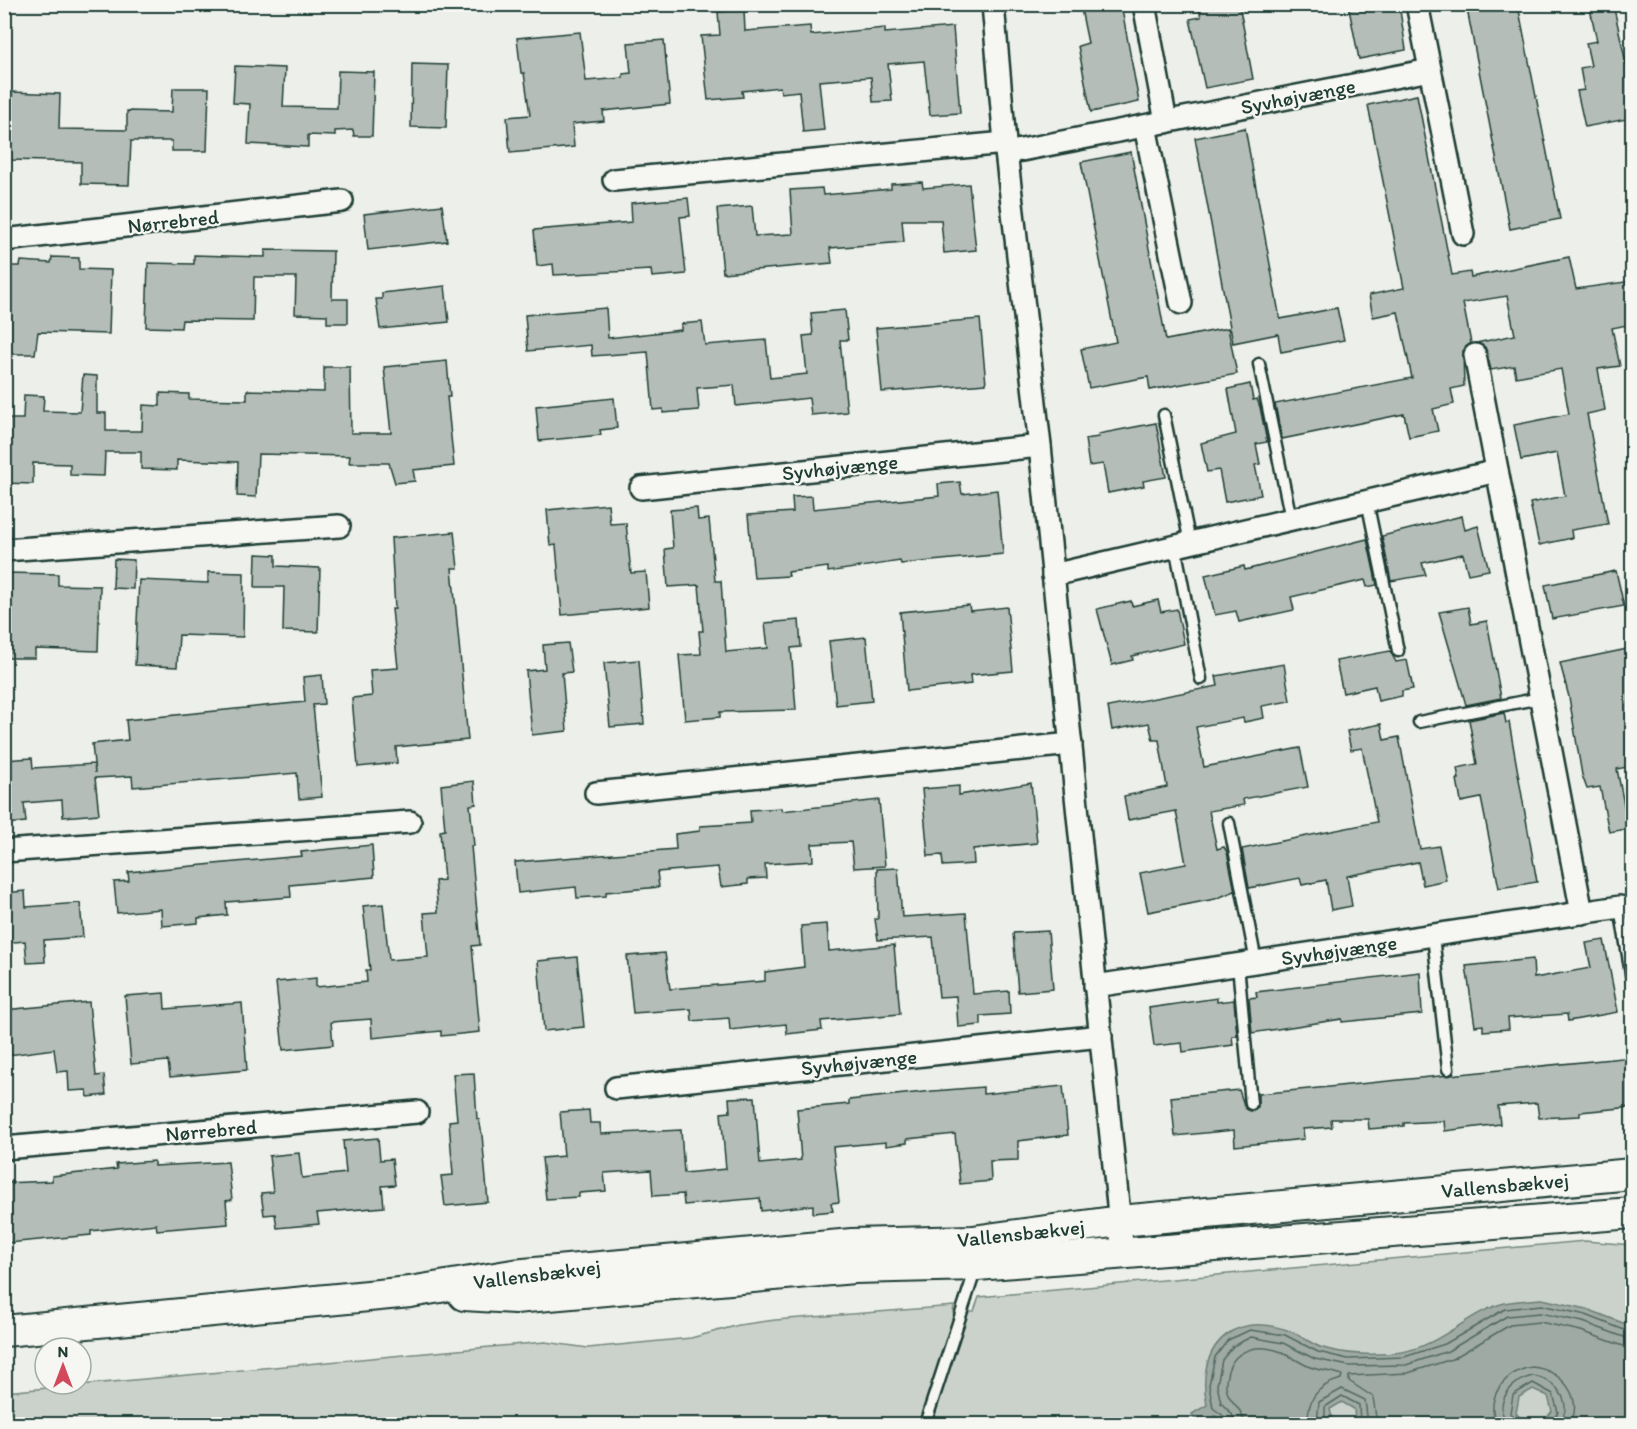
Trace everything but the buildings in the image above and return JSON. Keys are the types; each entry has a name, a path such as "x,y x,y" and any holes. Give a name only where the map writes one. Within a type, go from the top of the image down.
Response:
{"street":[{"path":"993,4 1006,148 1040,446 1123,1253"},
{"path":"1144,4 1166,122"},
{"path":"1417,4 1463,234"},
{"name":"Syvhøjvænge","path":"614,180 1006,148 1145,126 1430,70"},
{"path":"1145,126 1181,303"},
{"name":"Nørrebred","path":"4,240 342,201"},
{"path":"1475,355 1582,913"},
{"name":"Syvhøjvænge","path":"641,488 1040,446"},
{"path":"1053,575 1497,471"},
{"path":"4,550 339,526"},
{"path":"596,793 1071,744"},
{"path":"4,851 410,822"},
{"name":"Syvhøjvænge","path":"1095,986 1620,908"},
{"name":"Syvhøjvænge","path":"616,1088 1101,1036"},
{"name":"Nørrebred","path":"4,1148 417,1112"},
{"name":"Vallensbækvej","path":"4,1331 410,1292 513,1275 852,1244 973,1241 1120,1221 1632,1174"},
{"name":"Vallensbækvej","path":"410,1292 515,1298 854,1268 977,1265 1632,1213"},
{"name":"Vallensbækvej","path":"4,1347 192,1312"}],"lane":[{"path":"1260,364 1291,519"},
{"path":"1164,415 1201,679"},
{"path":"1367,501 1398,651"},
{"path":"1419,722 1540,698"},
{"path":"1229,823 1247,964 1251,1104"},
{"path":"1620,908 1632,980"},
{"path":"1433,936 1448,1069"},
{"path":"925,1425 977,1265"}],"shaded area":[{"path":"1585,1241 1632,1245 1632,1424 5,1424 5,1392 33,1389 33,1396 93,1396 93,1384 545,1342 588,1348 691,1338 739,1325 775,1320 954,1306 953,1313 974,1311 979,1297"}],"water":[{"path":"1542,1299 1587,1309 1628,1325 1632,1329 1632,1424 1542,1424 1552,1411 1548,1396 1533,1389 1519,1397 1516,1413 1526,1424 1352,1424 1355,1422 1354,1409 1342,1402 1330,1409 1333,1424 1224,1424 1215,1416 1205,1424 1198,1424 1192,1414 1207,1405 1206,1367 1212,1352 1221,1339 1233,1330 1249,1326 1267,1325 1287,1330 1329,1350 1382,1354 1402,1352 1430,1343 1492,1307 1519,1301"}]}
